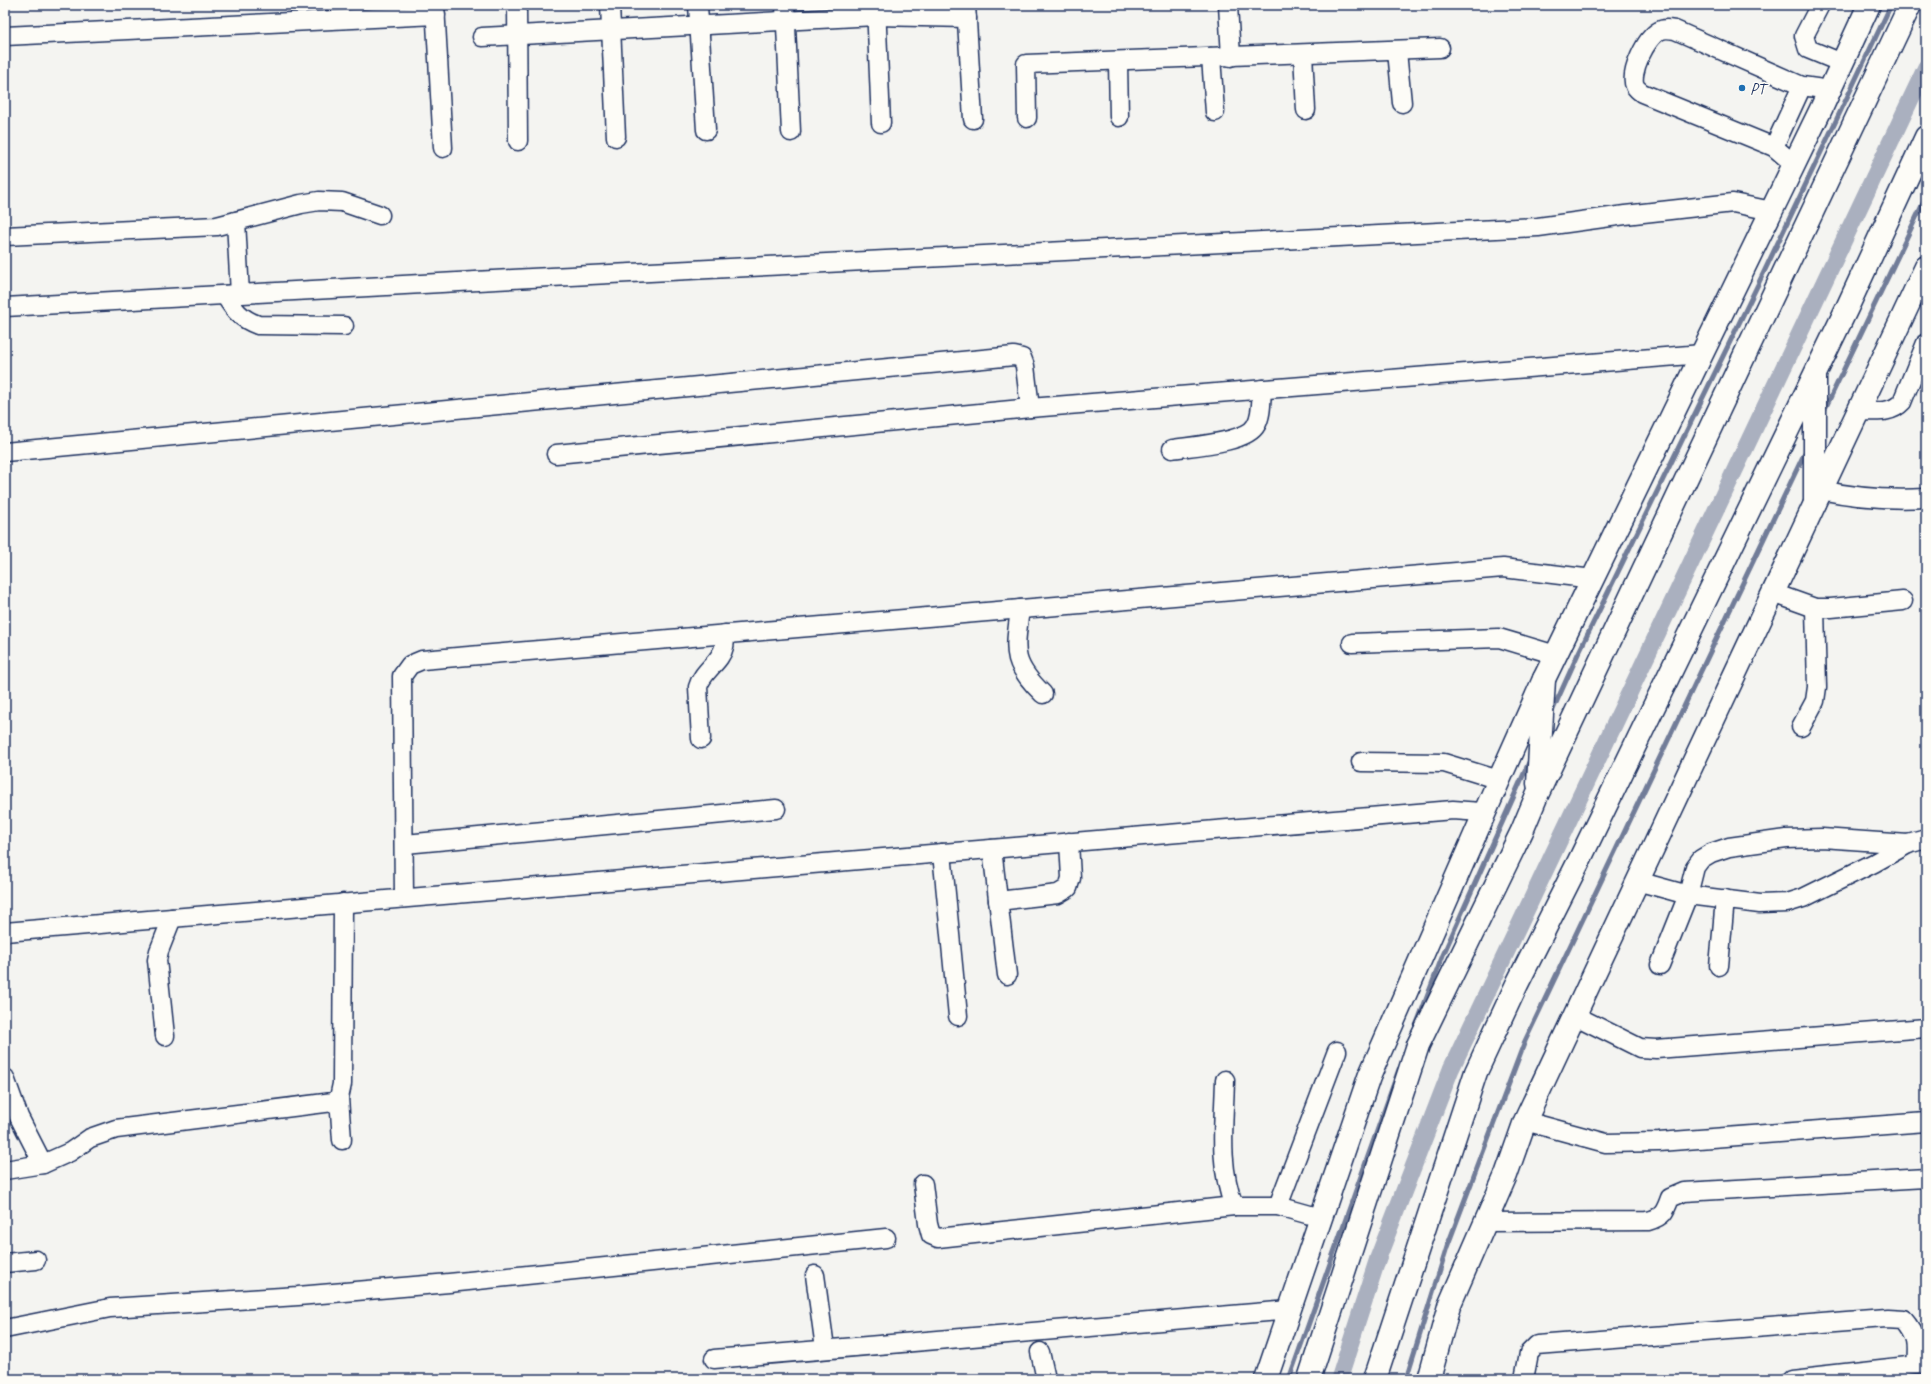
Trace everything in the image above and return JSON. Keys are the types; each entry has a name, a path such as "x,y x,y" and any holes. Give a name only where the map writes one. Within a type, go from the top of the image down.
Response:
{"main road":[{"path":"1266,1379 1369,1077 1499,780 1544,679 1772,211 1869,5"},
{"path":"1309,1379 1418,1045 1522,831 1537,795 1910,5"},
{"path":"1375,1379 1476,1072 1517,984 1579,862 1815,373 1926,137"},
{"path":"1429,1379 1449,1306 1506,1175 1525,1121 1857,413 1924,278"},
{"path":"1815,373 1818,496"},
{"path":"1537,795 1544,679"}],"street":[{"path":"517,5 518,142"},
{"path":"610,5 616,137"},
{"path":"698,5 706,130"},
{"path":"1228,5 1231,57"},
{"path":"1820,5 1804,36 1808,49 1842,64"},
{"path":"5,36 436,10 443,148"},
{"path":"482,36 611,31 699,24 785,12 876,10 967,12 973,119"},
{"path":"876,10 881,123"},
{"path":"785,12 791,132"},
{"path":"1794,164 1774,147 1642,93 1636,87 1634,78 1636,66 1646,44 1658,31 1667,29 1674,30 1802,86 1830,90"},
{"path":"1027,118 1026,64 1118,62 1440,48"},
{"path":"1397,50 1402,103"},
{"path":"1303,54 1306,110"},
{"path":"1211,57 1215,112"},
{"path":"1118,62 1119,117"},
{"path":"1774,147 1802,86"},
{"path":"5,236 217,226 300,204 319,202 342,202 380,215"},
{"path":"5,307 1538,227 1625,215 1733,203 1772,211"},
{"path":"236,221 232,295 234,311 247,321 258,325 344,326"},
{"path":"1857,413 1860,411 1886,411 1896,408 1902,402 1926,343"},
{"path":"556,454 1030,408 1702,354"},
{"path":"5,452 1014,356 1022,358 1025,366 1030,408"},
{"path":"1172,449 1232,440 1248,433 1256,426 1259,418 1262,389"},
{"path":"1818,496 1893,500 1926,498"},
{"path":"404,898 405,844 402,676 410,665 422,660 1504,568 1593,579"},
{"path":"1773,593 1815,608 1831,608 1903,600"},
{"path":"1801,728 1815,701 1817,688 1815,608"},
{"path":"1020,609 1016,646 1019,664 1028,679 1043,694"},
{"path":"701,739 699,682 720,655 724,647 725,634"},
{"path":"1352,643 1499,638 1556,654"},
{"path":"1361,762 1444,763 1499,780"},
{"path":"405,844 776,809"},
{"path":"5,932 1453,810 1481,812"},
{"path":"1660,965 1688,895 1695,867 1700,859 1711,853 1729,847 1786,839 1822,838 1908,844 1926,840"},
{"path":"998,901 1058,894 1068,888 1071,878 1069,842"},
{"path":"1637,881 1688,895 1760,904 1787,903 1803,898 1874,864 1908,844"},
{"path":"992,849 1007,975"},
{"path":"942,853 958,1016"},
{"path":"1719,966 1725,899"},
{"path":"342,1140 339,1098 342,1084 343,903"},
{"path":"165,1036 158,951 172,918"},
{"path":"1574,1015 1640,1048 1656,1049 1926,1028"},
{"path":"1278,1206 1337,1051"},
{"path":"5,1078 19,1117 43,1164"},
{"path":"1225,1080 1223,1164 1227,1188 1234,1206"},
{"path":"5,1170 43,1164 70,1152 90,1138 116,1129 333,1102 339,1098"},
{"path":"1525,1121 1606,1143 1666,1141 1926,1122"},
{"path":"1485,1222 1648,1222 1659,1218 1666,1209 1670,1198 1684,1192 1926,1178"},
{"path":"923,1184 928,1224 931,1235 938,1238 1234,1206 1278,1206 1321,1218"},
{"path":"5,1330 110,1308 298,1296 456,1282 886,1238"},
{"path":"5,1263 36,1260"},
{"path":"815,1275 825,1348"},
{"path":"714,1359 825,1348 1290,1310"},
{"path":"1524,1379 1529,1353 1537,1345 1886,1318 1903,1319 1912,1330 1917,1345 1920,1364 1792,1379"},
{"path":"1040,1352 1046,1379"}],"waterway":[{"path":"1551,714 1578,654 1763,274 1891,5"},
{"path":"1339,1379 1378,1258 1451,1069 1926,67"},
{"path":"1823,413 1926,197"},
{"path":"1406,1379 1447,1247 1525,1041 1807,448"},
{"path":"1416,1026 1443,955 1530,760"},
{"path":"1289,1379 1399,1069"}],"place":[{"name":"PT","path":"1742,88"}]}
